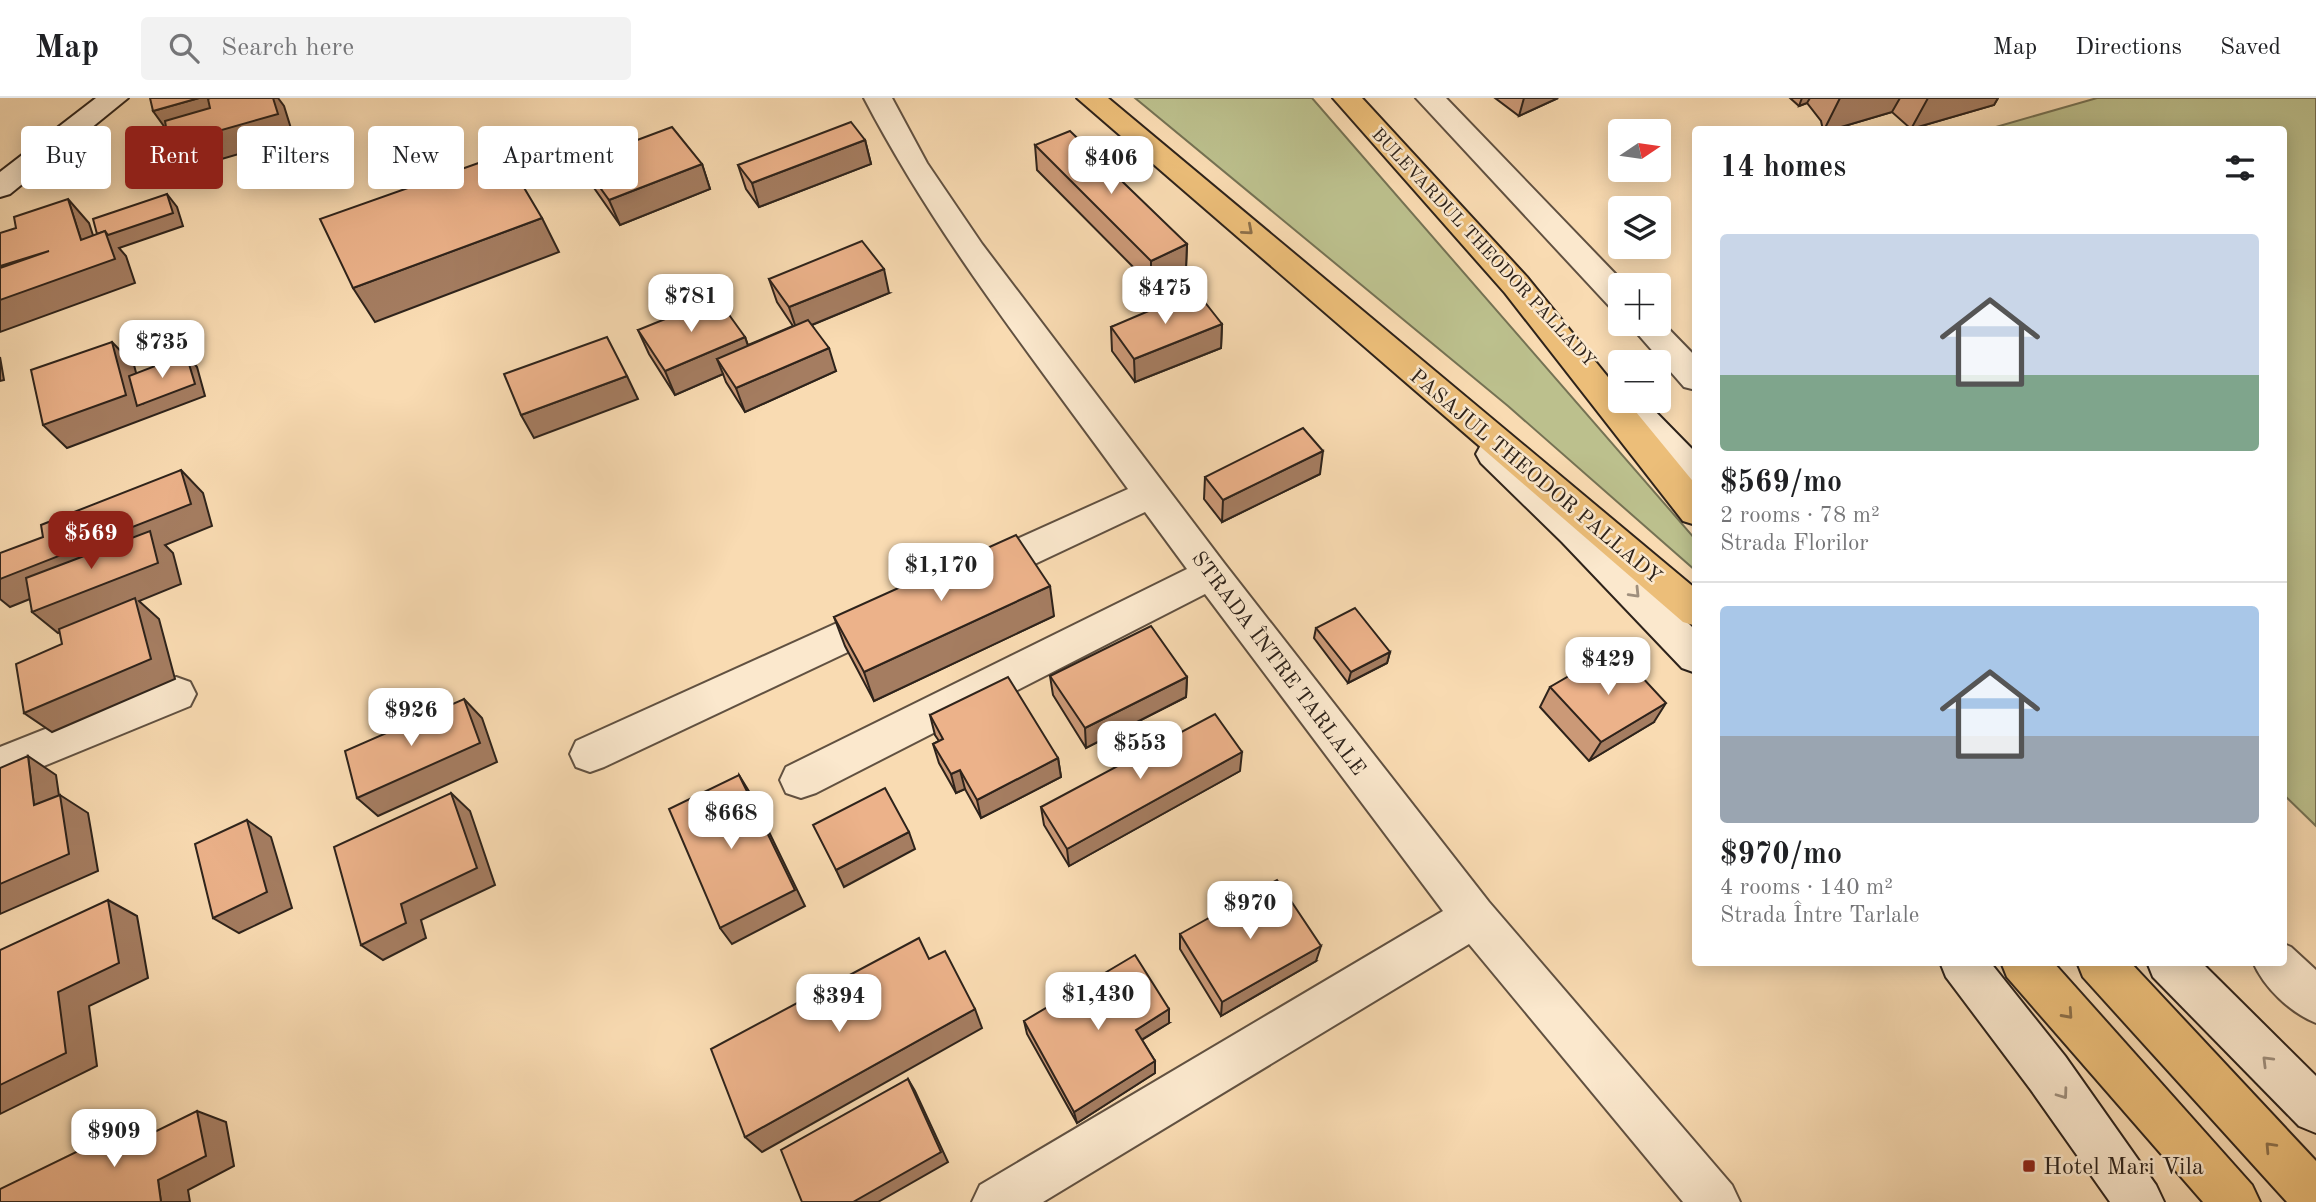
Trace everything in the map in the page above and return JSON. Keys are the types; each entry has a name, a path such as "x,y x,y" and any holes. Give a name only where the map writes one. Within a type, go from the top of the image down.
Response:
{"main road":[{"path":"1091,98 1376,341"},
{"name":"BULEVARDUL THEODOR PALLADY","path":"1347,98 1517,285"},
{"path":"1517,285 1692,506"},
{"name":"PASAJUL THEODOR PALLADY","path":"1376,341 1692,608"},
{"path":"2027,966 2235,1202"},
{"path":"2103,966 2316,1197"}],"street":[{"path":"0,187 114,98"},
{"name":"STRADA ÎNTRE TARLALE","path":"878,98 914,164 956,229 1211,574 1475,917 1715,1202"},
{"path":"1430,98 1608,285"},
{"name":"BULEVARDUL THEODOR PALLADY","path":"1517,285 1608,383"},
{"path":"1656,336 1692,374"},
{"path":"1376,341 1428,394 1584,541 1692,653"},
{"path":"1636,413 1692,472"},
{"path":"590,754 1151,494"},
{"path":"801,780 1211,574"},
{"path":"0,766 176,694"},
{"path":"997,1202 1475,917"},
{"path":"1965,966 2048,1073 2139,1202"},
{"path":"2173,966 2316,1109"},
{"path":"2279,966 2316,1001"}],"green space":[{"path":"1135,98 1312,98 1692,535 1692,567 1508,406"},
{"path":"2097,98 2316,98 2316,826 2287,798 2287,126 1999,126"}],"building":[{"path":"150,98 199,98 153,111"},
{"path":"273,98 278,114 223,130 223,126 166,126 165,121 210,108 208,99"},
{"path":"851,122 865,140 752,183 738,165"},
{"path":"672,127 702,164 638,189 638,140"},
{"path":"1070,131 1187,244 1151,261 1035,145"},
{"path":"478,163 478,189 525,189 542,218 353,288 320,219 405,189 464,189 464,168"},
{"path":"601,189 637,189 609,200"},
{"path":"167,194 173,213 108,235 105,231 97,234 93,219"},
{"path":"68,199 81,240 105,231 115,259 0,300 0,268 49,251 0,266 0,233 16,228 14,217"},
{"path":"862,241 884,269 789,307 769,279"},
{"path":"1200,296 1222,324 1134,359 1111,327 1179,298 1182,303"},
{"path":"717,298 745,337 665,371 638,330"},
{"path":"808,320 829,348 736,388 717,359"},
{"path":"607,337 627,376 521,415 504,374"},
{"path":"112,342 126,395 43,425 31,370"},
{"path":"186,354 195,384 137,406 129,376"},
{"path":"1303,428 1323,451 1223,500 1205,477"},
{"path":"181,470 191,504 0,579 0,553 43,537 41,525"},
{"path":"150,531 158,563 32,612 26,578"},
{"path":"1016,535 1050,586 864,672 834,617"},
{"path":"135,598 151,659 24,713 16,664 62,644 59,629"},
{"path":"1355,608 1390,652 1351,672 1316,628"},
{"path":"1151,626 1187,677 1085,728 1050,676"},
{"path":"1600,658 1612,671 1628,662 1666,703 1601,742 1550,687"},
{"path":"1008,677 1058,758 977,800 960,770 951,774 933,744 943,739 930,715"},
{"path":"464,699 480,743 357,798 345,751"},
{"path":"1215,714 1242,752 1067,849 1041,807"},
{"path":"28,756 34,805 60,795 69,854 0,884 0,768"},
{"path":"739,775 795,890 720,928 669,809"},
{"path":"885,788 909,832 836,870 813,825"},
{"path":"451,793 477,868 401,904 406,923 361,945 334,847"},
{"path":"247,820 267,892 213,918 195,844"},
{"path":"1277,880 1321,946 1222,1002 1180,934"},
{"path":"108,900 119,963 58,992 66,1053 0,1085 0,950"},
{"path":"919,938 929,959 945,951 975,1009 745,1137 711,1049"},
{"path":"1135,955 1169,1009 1136,1030 1155,1061 1074,1112 1024,1021"},
{"path":"908,1079 941,1152 853,1202 802,1202 781,1150"},
{"path":"197,1111 206,1156 158,1180 161,1202 0,1202 0,1189 111,1135 112,1153"}],"place":[{"name":"Hotel Mari Vila","path":"2029,1166"}]}
